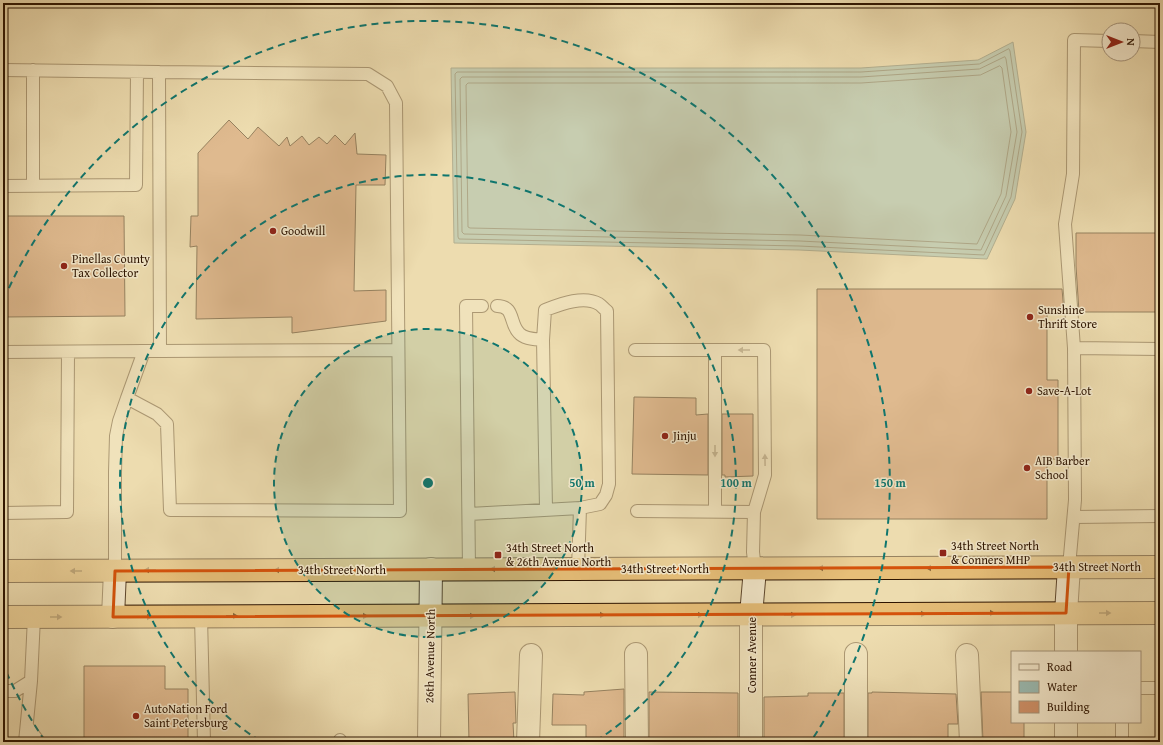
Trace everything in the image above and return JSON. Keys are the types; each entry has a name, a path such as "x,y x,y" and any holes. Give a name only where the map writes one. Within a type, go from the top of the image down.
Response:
{"highway":[{"name":"34th Street North","path":"3,571 1160,567"},
{"path":"3,617 1160,613"}],"street":[{"path":"1066,651 1066,613 1069,567"},
{"name":"26th Avenue North","path":"429,742 431,569"},
{"name":"Conner Avenue","path":"751,742 751,615 755,569"},
{"path":"113,617 115,571"},
{"path":"636,654 637,742"},
{"path":"856,654 856,742"},
{"path":"528,742 531,655"},
{"path":"967,655 971,742"},
{"path":"1066,723 1066,742"}],"lane":[{"path":"1069,567 1075,500 1074,348 1065,224 1073,174 1074,40 1101,41"},
{"path":"1141,41 1160,42"},
{"path":"3,70 368,74 387,86 396,104 400,510 170,510 167,424 157,414 127,398"},
{"path":"33,70 33,186"},
{"path":"3,186 136,186 136,72"},
{"path":"159,72 160,351"},
{"path":"468,514 580,508 600,504 606,495 609,484 606,311 599,304 585,301 564,303 545,310 543,340 546,509"},
{"path":"469,569 466,306 482,306"},
{"path":"497,306 503,306 510,312 519,333 527,338 543,340"},
{"path":"1074,348 1160,349"},
{"path":"3,352 398,350"},
{"path":"635,350 764,350 765,475 754,512 753,552 755,569"},
{"path":"715,350 715,510"},
{"path":"115,571 116,436 119,421 144,351"},
{"path":"3,513 67,512 68,352"},
{"path":"578,569 580,508"},
{"path":"637,510 715,510 754,512"},
{"path":"1074,517 1160,516"},
{"path":"201,616 204,742"},
{"path":"25,742 31,681 34,617"},
{"path":"3,691 15,691 31,681"},
{"path":"1141,688 1160,688"},
{"path":"1122,723 1122,742"},
{"path":"16,742 27,726"},
{"path":"20,742 27,726"},
{"path":"27,726 29,742"},
{"path":"27,726 33,742"},
{"path":"27,726 39,742"}],"highlighted area":[{"path":"1069,567 1066,613 113,617 115,571"}],"water":[{"path":"1013,42 1026,132 1015,199 987,259 799,250 454,243 451,68 861,68 978,60"}],"building":[{"name":"Goodwill","path":"229,120 248,139 258,127 279,146 287,137 290,146 302,136 309,145 319,137 327,144 335,135 345,145 355,133 357,154 386,155 385,185 356,185 354,291 386,290 386,321 292,333 292,317 196,319 197,246 190,247 191,216 198,216 198,153"},
{"name":"Pinellas County Tax Collector","path":"3,216 124,216 125,316 3,317"},
{"path":"1076,233 1160,233 1160,312 1079,312 1076,266"},
{"path":"817,289 1062,289 1064,312 1047,312 1047,380 1058,380 1058,459 1047,459 1047,519 817,519"},
{"name":"Jinju","path":"634,397 696,398 696,415 708,414 708,475 632,474"},
{"path":"722,414 753,414 753,476 725,477 725,475 722,475"},
{"name":"AutoNation Ford Saint Petersburg","path":"84,666 165,666 165,689 188,689 188,742 84,742"},
{"path":"624,689 624,742 586,742 586,725 552,725 553,694 584,695 584,692"},
{"path":"515,692 516,723 513,723 514,742 469,742 468,694"},
{"path":"649,692 738,693 738,742 649,742"},
{"path":"981,692 1011,692 1011,723 1024,723 1024,742 983,742"},
{"path":"808,693 844,693 844,742 764,742 764,697 808,696"},
{"path":"868,693 956,694 958,724 948,724 948,742 868,742"}],"place":[{"name":"Goodwill","path":"273,231"},
{"name":"Pinellas County Tax Collector","path":"64,266"},
{"name":"Sunshine Thrift Store","path":"1030,317"},
{"name":"Save-A-Lot","path":"1029,391"},
{"name":"Jinju","path":"665,436"},
{"name":"AIB Barber School","path":"1027,468"},
{"name":"34th Street North & Conners MHP","path":"943,553"},
{"name":"34th Street North & 26th Avenue North","path":"498,555"},
{"name":"AutoNation Ford Saint Petersburg","path":"136,716"}]}
